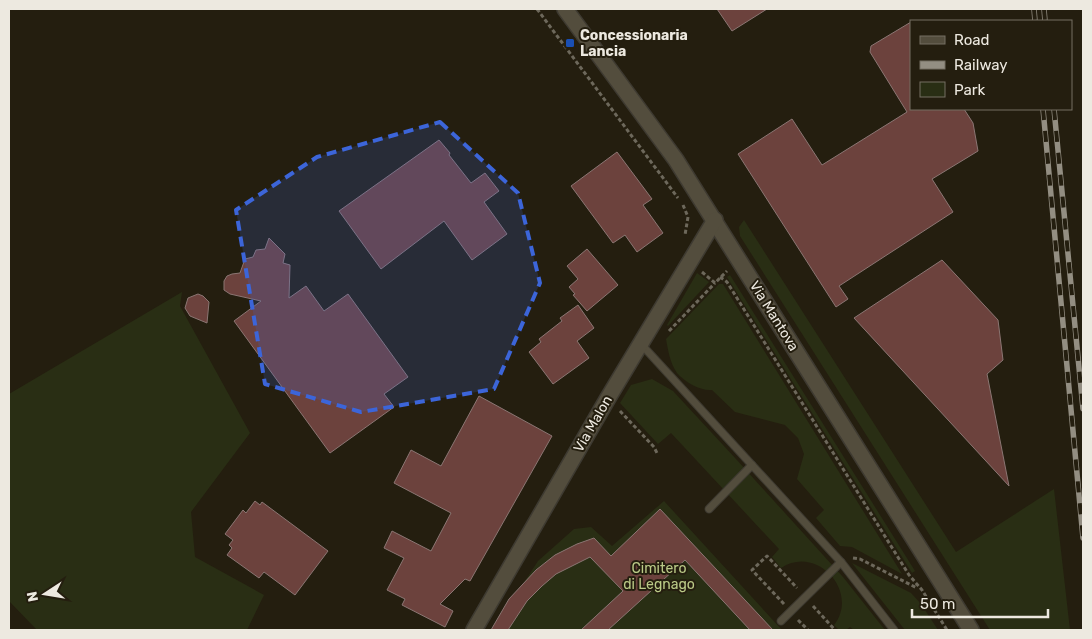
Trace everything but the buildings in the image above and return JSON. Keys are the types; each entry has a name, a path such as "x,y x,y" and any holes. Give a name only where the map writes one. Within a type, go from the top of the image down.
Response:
{"street":[{"name":"Via Mantova","path":"564,9 676,160 971,630"},
{"name":"Via Malon","path":"474,630 608,398 714,220"}],"lane":[{"path":"641,344 841,562 894,630"},
{"path":"709,508 752,465"},
{"path":"781,621 841,562"}],"path":[{"path":"537,9 684,206 688,223 683,240"},
{"path":"699,269 715,282"},
{"path":"666,334 727,270"},
{"path":"720,277 732,291 909,575 947,630"},
{"path":"616,407 654,447 657,453"},
{"path":"808,630 752,570 767,556 834,630"},
{"path":"841,562 850,558 860,559 914,584 926,597"}],"highlighted area":[{"path":"440,122 518,193 540,283 494,389 361,412 265,384 236,210 317,157"}],"green space":[{"path":"744,220 956,552 1054,489 1070,630 990,630 740,236 739,227"},
{"path":"697,273 709,282 668,326 667,325"},
{"path":"730,275 915,571 912,573 727,277"},
{"path":"719,284 723,284 902,574 852,547 840,546 816,518 824,510 797,479 804,454 798,438 785,425 735,412 712,390 693,385 677,373 671,361 666,339"},
{"path":"182,292 180,306 250,433 191,512 195,557 264,595 247,630 37,630 9,601 9,394"},
{"path":"652,379 673,391 843,577 885,630 854,630 850,627 846,630 839,630 834,625 841,612 842,599 838,586 831,575 820,567 808,562 795,562 781,568 772,557 779,549 671,433 658,444 620,403 631,385"},
{"name":"Cimitero di Legnago","path":"664,501 782,630 495,630 516,603 525,581 538,561 574,529 591,527 612,546"},
{"path":"852,563 911,593 921,604 938,630 905,630"}],"railway":[{"path":"1034,9 1035,20"},
{"path":"1044,9 1045,20"},
{"path":"1043,110 1083,538"},
{"path":"1054,110 1083,409"}],"place":[{"name":"Concessionaria Lancia","path":"570,43"}]}
